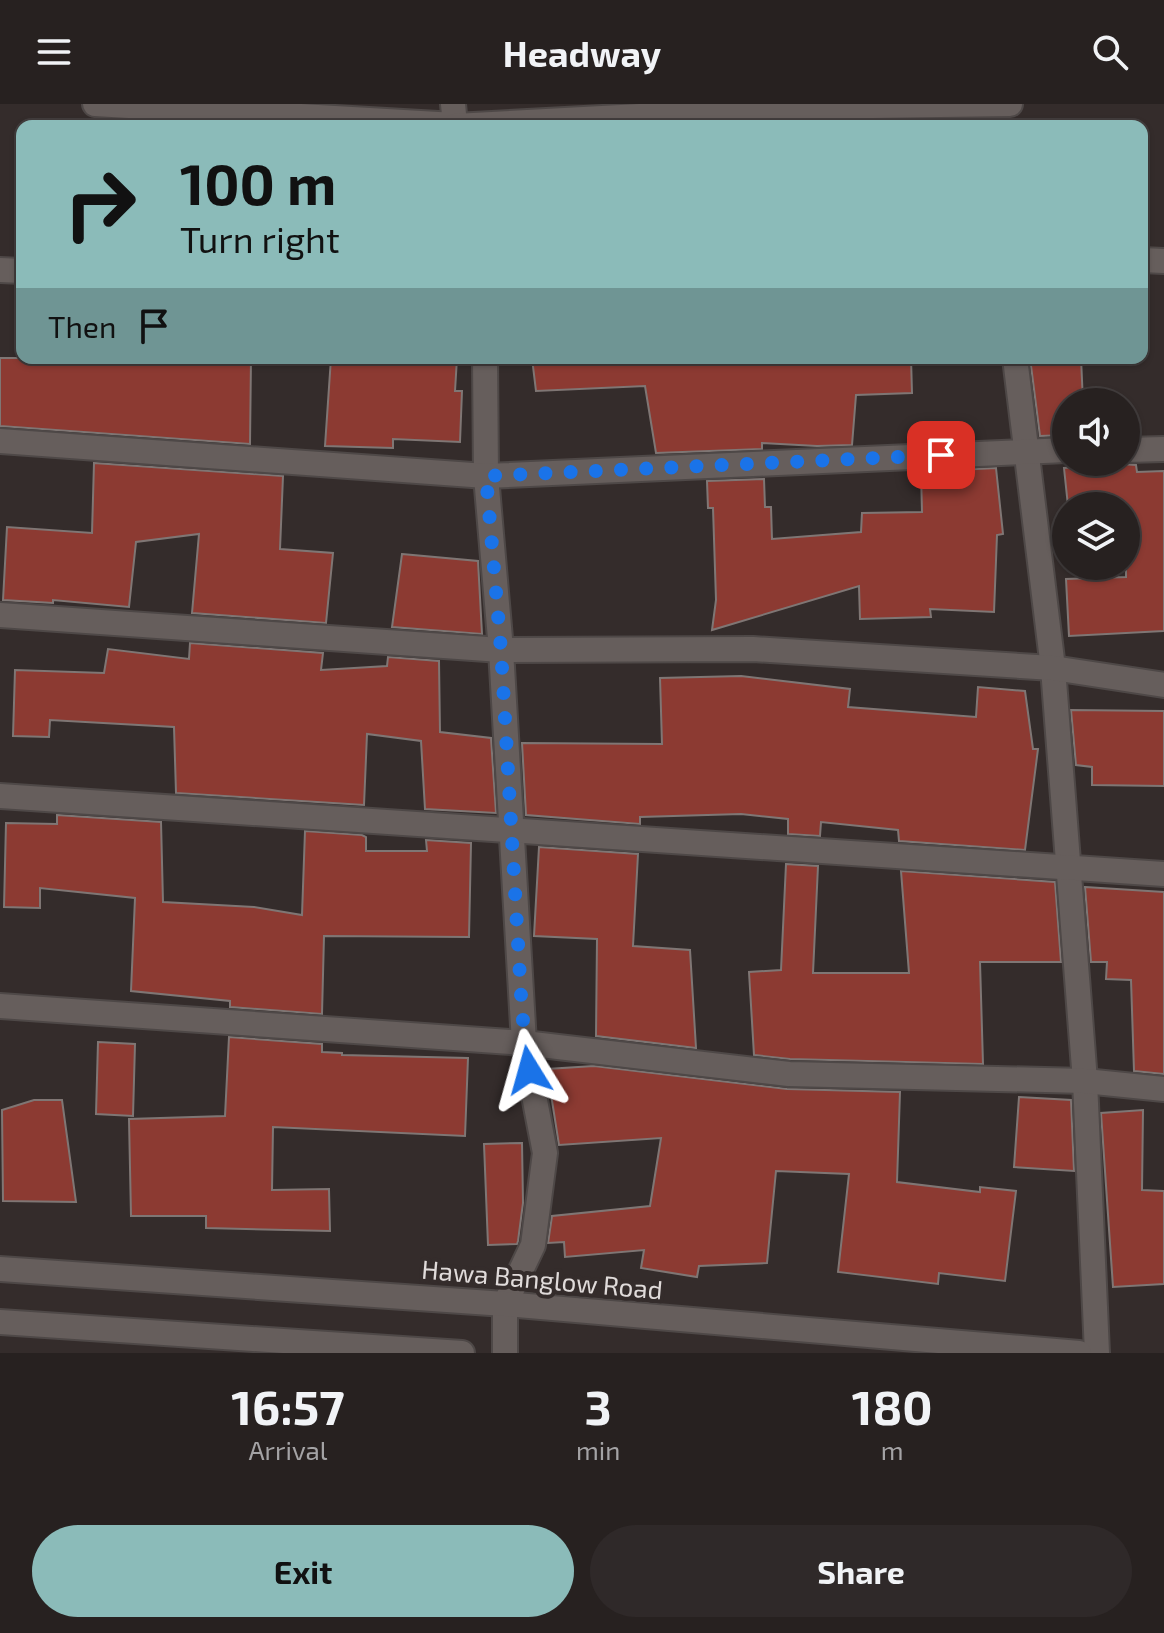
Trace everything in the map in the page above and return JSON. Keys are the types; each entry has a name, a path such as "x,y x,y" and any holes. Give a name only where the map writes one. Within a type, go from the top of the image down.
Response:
{"street":[{"path":"95,104 454,118 1010,104"},
{"path":"485,364 486,476 501,650 524,1043 545,1153 533,1245 505,1304 505,1353"},
{"path":"1016,364 1053,668 1085,1081 1097,1353"},
{"path":"0,441 486,476 1052,450"},
{"path":"1140,450 1164,449"},
{"path":"0,615 501,650 753,649 1053,668 1164,685"},
{"path":"0,796 1164,874"},
{"path":"0,1006 524,1043 789,1074 1085,1081 1164,1089"},
{"name":"Hawa Banglow Road","path":"0,1269 505,1304 1079,1353"},
{"path":"0,1322 462,1353"}],"building":[{"path":"0,358 16,358 16,364 251,364 250,444 0,426"},
{"path":"331,364 457,364 455,391 462,391 460,442 393,439 393,448 325,446"},
{"path":"533,364 911,364 912,393 856,395 852,445 762,443 762,449 656,453 645,386 536,391"},
{"path":"1031,364 1081,364 1082,388 1052,388 1052,436 1040,436"},
{"path":"94,463 283,476 280,549 333,553 326,623 192,613 199,534 136,542 129,607 53,600 53,603 3,600 7,527 92,533"},
{"path":"996,468 1003,534 997,535 994,612 930,609 931,617 860,619 859,586 712,630 716,600 713,508 708,508 707,481 764,479 765,507 771,507 772,539 861,532 862,513 922,512 921,472"},
{"path":"1164,471 1164,631 1069,636 1066,580 1140,580 1140,492 1067,492 1065,476 1140,476 1140,472"},
{"path":"402,554 478,561 482,634 392,627"},
{"path":"190,643 323,653 321,670 387,666 388,657 439,661 440,732 491,738 496,813 425,809 421,741 367,734 364,805 176,793 174,727 50,720 49,737 13,736 15,670 104,673 108,649 189,659"},
{"path":"741,676 850,689 848,707 976,717 978,687 1025,691 1033,749 1038,749 1025,850 899,841 898,830 821,822 820,836 788,834 788,819 741,814 640,817 640,824 526,815 522,743 662,744 660,678"},
{"path":"1071,710 1164,711 1164,786 1092,785 1092,767 1076,765"},
{"path":"57,815 161,822 163,902 254,907 302,915 305,831 362,835 366,837 366,851 427,851 426,840 471,843 469,937 324,936 322,1014 230,1007 230,1001 131,991 135,898 40,888 40,908 4,907 6,823 57,824"},
{"path":"539,847 638,854 633,946 690,950 696,1048 596,1036 597,939 534,936"},
{"path":"786,864 818,866 813,973 909,973 901,871 1055,882 1061,962 980,962 983,1064 790,1059 754,1055 749,972 781,970"},
{"path":"1085,887 1164,892 1164,1074 1134,1071 1131,980 1106,979 1107,962 1091,962"},
{"path":"229,1037 322,1044 322,1052 342,1055 468,1058 465,1136 273,1127 272,1190 329,1189 330,1231 206,1228 206,1216 131,1216 129,1119 225,1116"},
{"path":"98,1042 135,1044 133,1116 96,1114"},
{"path":"594,1066 787,1089 900,1092 897,1182 980,1192 980,1187 1016,1191 1005,1281 939,1273 938,1284 838,1272 849,1174 776,1171 767,1263 699,1266 697,1277 641,1268 644,1250 565,1257 564,1242 548,1243 552,1216 650,1206 661,1138 559,1145 547,1069"},
{"path":"1019,1097 1071,1100 1074,1171 1014,1167"},
{"path":"34,1100 62,1100 76,1202 3,1201 2,1110"},
{"path":"1143,1110 1142,1190 1164,1191 1164,1284 1113,1287 1101,1113"},
{"path":"522,1143 523,1203 517,1244 488,1245 484,1144"}],"route":[{"path":"529,1070 524,1043 501,650 486,476 941,455"}]}
